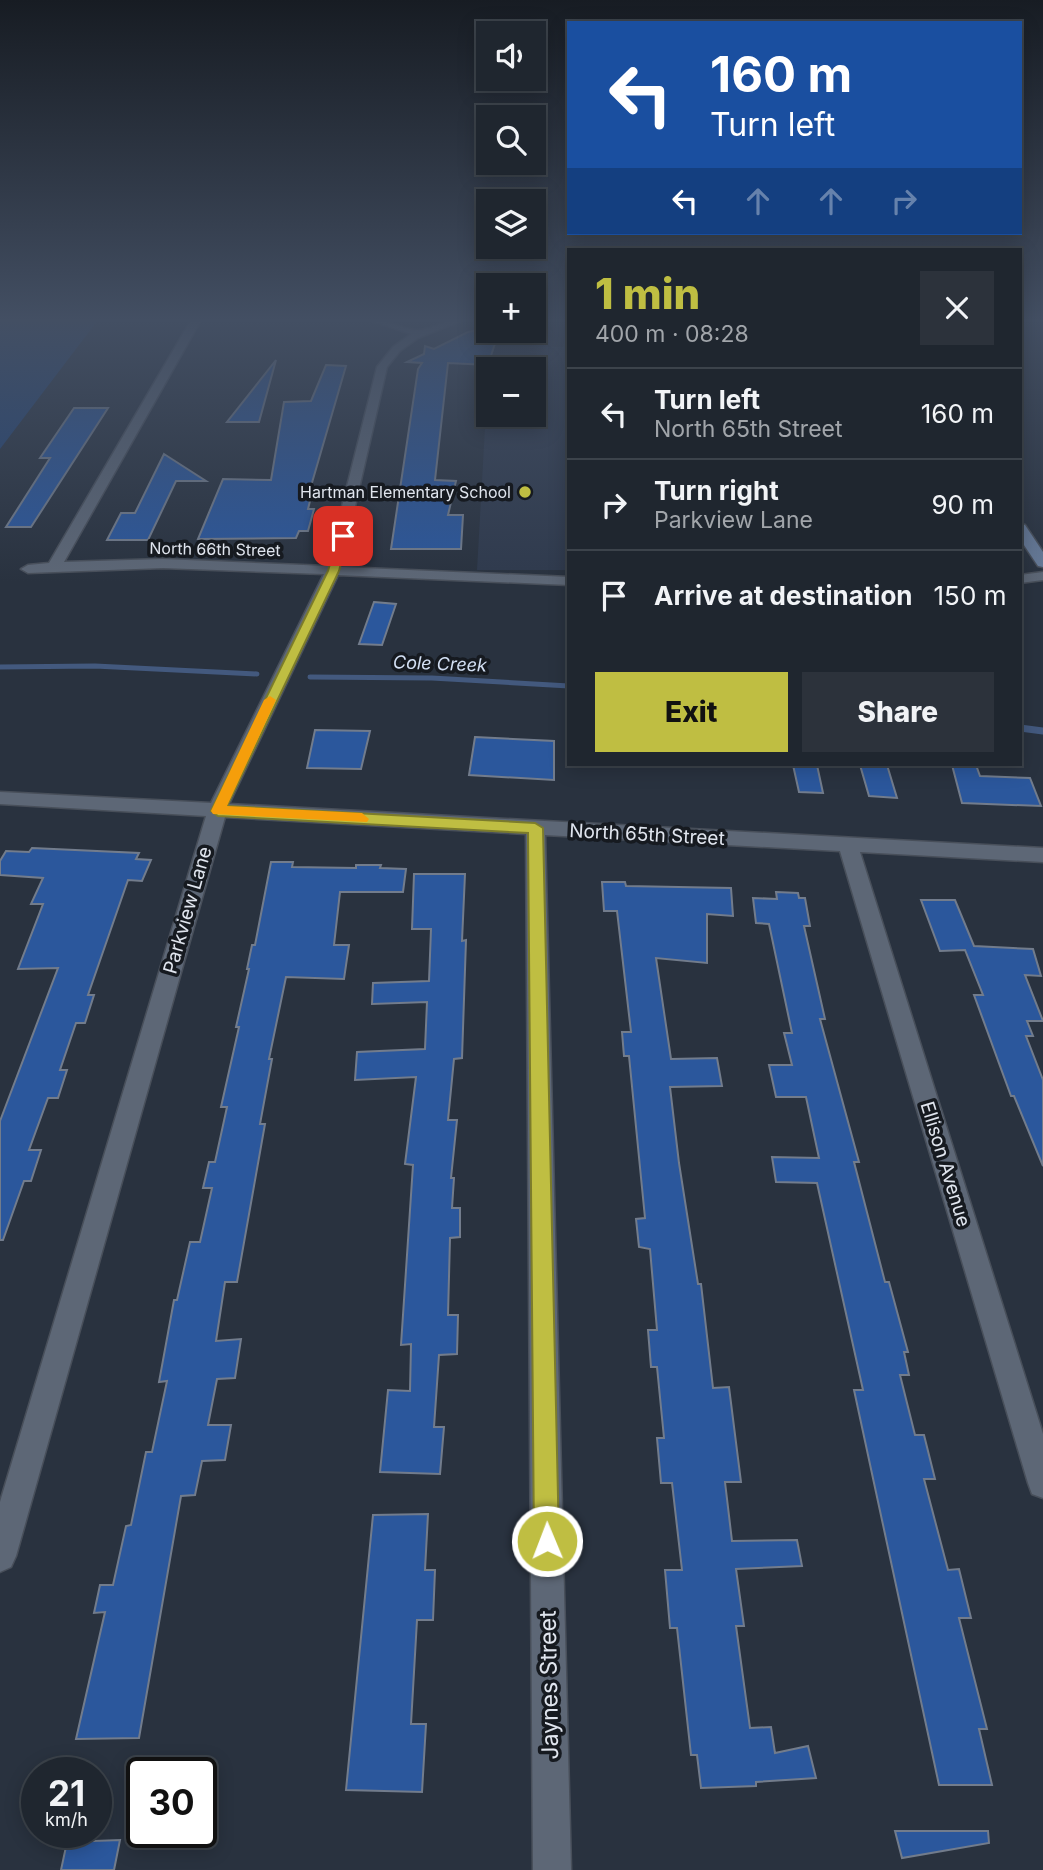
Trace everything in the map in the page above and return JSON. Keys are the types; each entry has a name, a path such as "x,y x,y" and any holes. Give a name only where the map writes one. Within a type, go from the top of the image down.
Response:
{"main road":[{"path":"1022,531 1043,563"}],"street":[{"path":"55,566 146,407"},
{"name":"Parkview Lane","path":"0,1556 208,835 333,571 372,407"},
{"name":"North 66th Street","path":"28,569 55,566 204,564 460,579 567,581"},
{"path":"1022,579 1043,576"},
{"name":"North 65th Street","path":"0,798 1043,855"},
{"name":"Jaynes Street","path":"535,828 552,1870"},
{"name":"Ellison Avenue","path":"848,845 1043,1483"}],"shaded area":[{"path":"0,407 32,407 0,449"},
{"name":"Hartman Elementary School","path":"546,407 567,407 567,570 477,570 485,427 546,427"}],"building":[{"path":"239,407 263,407 259,422 227,422"},
{"path":"283,407 334,407 309,493 312,493 308,509 314,509 308,531 299,531 296,538 198,539 223,479 271,480"},
{"path":"412,407 443,407 435,480 456,481 448,515 463,515 461,549 391,549"},
{"path":"74,408 108,408 31,527 6,527 50,458 40,458"},
{"path":"164,454 206,481 176,481 148,540 107,540 121,513 135,513"},
{"path":"374,602 396,604 382,645 359,644"},
{"path":"315,730 370,731 361,769 307,768"},
{"path":"475,737 554,741 554,780 469,775"},
{"path":"793,766 817,766 823,793 799,792"},
{"path":"860,766 887,766 897,798 869,796"},
{"path":"952,766 976,766 980,776 1030,778 1041,806 962,803"},
{"path":"32,848 139,853 136,859 151,860 142,881 128,880 88,995 94,995 85,1023 76,1023 60,1070 67,1070 58,1098 48,1098 29,1150 41,1150 31,1181 24,1181 3,1240 0,1240 0,1121 58,968 18,969 43,904 31,904 43,878 0,875 0,861 6,851 29,852"},
{"path":"271,862 293,862 292,867 356,868 356,865 381,865 380,868 406,869 403,892 340,892 334,945 349,945 344,979 286,977 269,1059 272,1059 260,1124 265,1124 237,1282 225,1282 216,1341 241,1339 235,1378 217,1379 208,1425 231,1425 225,1460 202,1461 195,1495 181,1496 139,1738 76,1739 105,1612 94,1613 100,1585 113,1585 126,1526 131,1525 146,1452 152,1452 167,1381 159,1382 174,1300 177,1300 190,1242 200,1242 212,1188 203,1188 209,1162 215,1162 227,1107 221,1107 239,1027 236,1027 247,969 252,945 255,945"},
{"path":"414,874 465,874 462,1058 454,1059 448,1120 457,1120 451,1178 454,1178 452,1208 460,1208 460,1237 450,1238 448,1315 458,1315 457,1354 439,1355 434,1427 444,1427 440,1474 380,1472 388,1390 410,1391 411,1344 401,1345 413,1165 405,1164 416,1077 355,1080 357,1052 425,1049 427,1002 372,1004 373,983 429,981 431,929 412,929"},
{"path":"602,882 625,882 626,886 731,888 733,916 707,914 707,963 656,958 671,1059 717,1058 722,1086 670,1087 698,1284 701,1284 713,1388 729,1387 741,1482 725,1482 732,1541 797,1540 802,1566 736,1569 744,1626 736,1626 750,1728 771,1727 775,1753 808,1746 816,1778 756,1782 756,1786 701,1788 697,1755 691,1755 677,1628 670,1628 665,1570 682,1570 672,1483 661,1483 657,1438 664,1438 657,1367 651,1367 648,1330 657,1330 650,1249 639,1247 636,1219 645,1218 629,1056 624,1056 622,1032 631,1032 617,911 604,911"},
{"path":"776,892 798,893 799,898 805,898 810,926 804,926 825,1019 820,1019 859,1162 854,1162 885,1282 889,1282 908,1352 904,1352 909,1375 900,1375 915,1435 924,1435 935,1479 924,1479 948,1570 959,1569 971,1618 959,1618 987,1729 979,1729 992,1785 939,1785 854,1390 863,1390 817,1183 776,1182 772,1157 819,1158 806,1097 776,1097 769,1065 792,1065 784,1033 792,1033 769,924 756,923 753,898 777,899"},
{"path":"921,900 955,900 974,946 1033,949 1041,976 1025,975 1043,1021 1027,1021 1033,1036 1026,1036 1043,1080 1043,1166 1014,1096 1011,1096 974,995 983,995 965,950 940,951"},
{"path":"428,1514 425,1570 435,1570 433,1620 417,1620 411,1724 426,1724 422,1792 346,1790 373,1515"},
{"path":"895,1831 988,1831 989,1843 902,1858"},
{"path":"112,1840 120,1840 114,1870 61,1870 66,1848 112,1848"}],"waterway":[{"name":"Cole Creek","path":"0,667 95,666 257,674"},
{"name":"Cole Creek","path":"310,677 432,678 567,686"},
{"name":"Cole Creek","path":"1022,728 1043,731"}],"slow traffic":[{"path":"270,700 218,811 362,819"}],"place":[{"name":"Hartman Elementary School","path":"525,492"}],"route":[{"path":"343,536 333,571 226,789 218,811 535,828 547,1541"}]}
